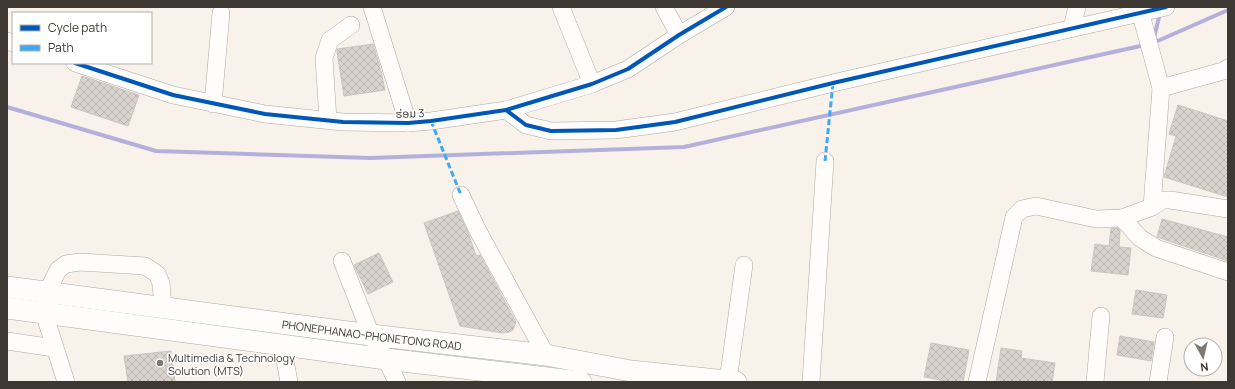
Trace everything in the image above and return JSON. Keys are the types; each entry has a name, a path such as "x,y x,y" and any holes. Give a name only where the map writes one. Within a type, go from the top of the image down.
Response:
{"main road":[{"name":"PHONEPHANAO-PHONETONG ROAD","path":"7,287 371,335 546,356 630,377 732,382"},
{"name":"PHONEPHANAO-PHONETONG ROAD","path":"7,308 282,344 498,377 569,381"}],"street":[{"path":"372,7 408,122"},
{"path":"560,7 592,84"},
{"path":"664,7 679,35"},
{"name":"ຮ່ອມ 3","path":"78,64 173,95 265,114 343,122 431,121 506,110 592,84 628,69 679,35 726,7"},
{"path":"1072,28 1077,7"},
{"path":"506,110 526,125 551,131 616,130 674,122 833,83 1150,11 1160,84 1152,207"},
{"path":"213,104 221,13"},
{"path":"328,120 324,58 330,40 351,25"},
{"path":"1160,84 1223,71 1228,68"},
{"path":"810,382 825,161"},
{"path":"461,195 477,229 546,356"},
{"path":"977,382 1011,228 1017,212 1022,209 1036,206 1096,219 1122,218 1152,207 1163,200 1228,209"},
{"path":"1122,218 1140,238 1156,248 1228,272"},
{"path":"342,261 371,335 386,359 397,382"},
{"path":"66,382 44,313 47,292 58,270 66,264 80,262 145,266 156,274 161,283 163,308"},
{"path":"732,382 744,265"},
{"path":"1095,382 1101,316"},
{"path":"1158,382 1165,337"},
{"path":"7,341 54,348"},
{"path":"282,344 289,382"}],"building":[{"path":"373,44 385,90 344,96 337,49"},
{"path":"82,76 139,95 128,126 71,107"},
{"path":"1178,105 1228,121 1228,197 1164,177 1176,136 1169,134"},
{"path":"458,211 469,235 476,256 480,255 516,322 513,330 509,332 502,333 460,326 424,223"},
{"path":"1162,219 1228,237 1228,261 1157,237"},
{"path":"1111,228 1118,228 1120,231 1119,247 1131,248 1128,275 1091,271 1095,244 1109,246"},
{"path":"379,253 393,282 368,294 354,265"},
{"path":"1136,290 1167,295 1163,318 1132,314"},
{"path":"1120,336 1154,342 1151,361 1117,355"},
{"path":"931,343 969,350 963,382 951,382 924,377"},
{"path":"1001,348 1022,351 1021,358 1055,363 1052,382 996,382"},
{"path":"171,351 175,382 128,382 124,356"}],"waterway":[{"path":"1153,43 1228,10"},
{"path":"1154,38 1160,13"},
{"path":"7,107 156,151 370,158 684,147 1145,45"}],"marked path":[{"path":"825,161 833,83"},
{"path":"431,121 461,195"}],"cycle path":[{"path":"78,64 173,95 265,114 343,122 408,123 431,121 506,110 592,84 628,69 679,35 726,7"},
{"path":"506,110 526,125 551,131 616,130 675,122 833,83 1166,7"}],"place":[{"name":"Multimedia & Technology Solution (MTS)","path":"160,363"}]}
